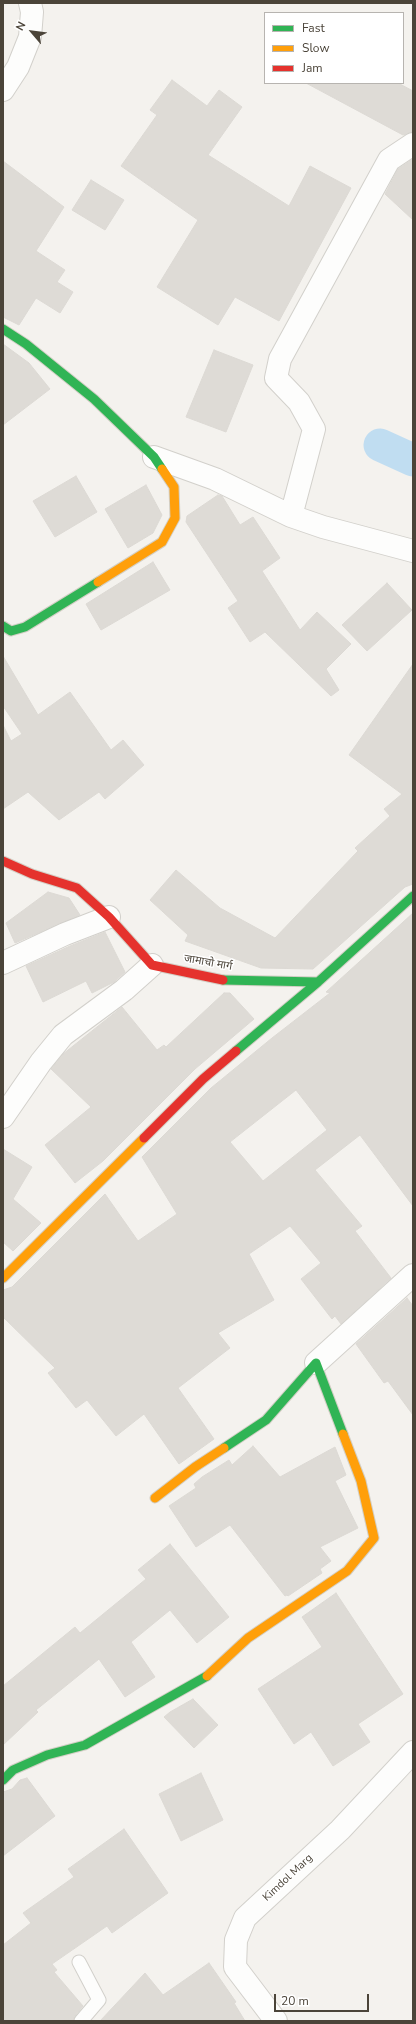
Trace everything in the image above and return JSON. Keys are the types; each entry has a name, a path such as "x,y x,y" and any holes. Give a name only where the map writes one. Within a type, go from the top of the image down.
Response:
{"street":[{"path":"3,90 18,67 30,37 32,12 30,3"},
{"path":"291,516 314,429 299,402 276,378 280,359 389,160 413,144"},
{"path":"3,329 26,344 94,399 154,457 174,487 175,518 162,542 24,627 11,631 3,626"},
{"path":"154,457 214,479 291,516 323,527 413,550"},
{"path":"3,861 32,874 77,888 109,917 152,965 124,990 63,1035 41,1062 3,1117"},
{"path":"3,1278 203,1079 318,982 413,896"},
{"path":"3,963 65,934 109,917"},
{"name":"जामाचो मार्ग","path":"152,965 222,980 318,982"},
{"path":"155,1498 195,1467 266,1420 316,1363 413,1275"},
{"path":"3,1780 13,1770 47,1754 85,1745 205,1678 248,1638 348,1571 374,1538 361,1481 316,1363"},
{"name":"Kimdol Marg","path":"276,2021 235,1967 236,1940 244,1918 340,1830 413,1752"}],"lane":[{"path":"79,1962 99,2000 81,2021"}],"building":[{"path":"172,80 207,106 219,90 242,107 208,155 289,206 310,166 351,188 279,321 235,297 218,325 157,287 198,220 121,166 157,115 150,110"},
{"path":"308,84 400,84 413,91 413,132 403,135"},
{"path":"413,159 413,220 385,194 398,169"},
{"path":"3,161 64,207 36,251 65,270 57,282 73,292 60,313 36,298 19,325 3,317"},
{"path":"91,180 124,200 105,230 72,210"},
{"path":"3,344 29,363 50,389 3,425"},
{"path":"214,350 253,365 226,432 186,417"},
{"path":"76,476 97,512 55,537 33,501"},
{"path":"146,485 162,515 153,533 128,548 105,509"},
{"path":"218,495 222,496 240,525 253,517 280,558 262,571 300,630 317,612 351,644 326,669 339,690 331,696 265,632 250,642 228,608 238,601 186,522 187,516"},
{"path":"153,562 170,590 101,630 86,604"},
{"path":"387,583 412,610 367,651 342,625"},
{"path":"3,656 38,715 70,692 111,750 123,740 144,765 105,799 99,792 59,820 28,792 3,809 3,725 11,741 22,734 3,706"},
{"path":"413,664 413,884 405,887 313,969 261,968 185,941 188,935 150,900 176,870 220,908 275,938 358,851 355,848 390,816 384,809 402,794 349,755"},
{"path":"48,892 69,898 80,915 15,943 6,923"},
{"path":"413,913 413,1206 360,1135 315,1170 362,1226 355,1231 391,1278 341,1324 335,1316 332,1319 301,1279 321,1263 290,1226 249,1254 274,1300 218,1333 230,1348 178,1388 214,1439 179,1464 144,1414 116,1436 87,1400 76,1408 48,1373 55,1368 3,1317 3,1290 12,1287 105,1194 138,1241 177,1214 142,1157 211,1088 330,993 326,992","holes":["296,1090 327,1130 263,1181 230,1142"]},
{"path":"105,932 125,972 114,982 92,993 86,981 43,1002 26,966"},
{"path":"224,993 230,993 254,1019 195,1069 103,1161 75,1183 45,1145 91,1107 51,1069 63,1054 122,1007 157,1050 164,1045 166,1047"},
{"path":"3,1149 32,1167 13,1199 41,1223 13,1251 3,1242"},
{"path":"407,1298 413,1306 413,1415 388,1381 384,1383 356,1344"},
{"path":"253,1446 280,1477 335,1447 346,1475 335,1481 358,1528 320,1547 331,1561 320,1569 322,1573 288,1596 285,1596 230,1525 196,1547 169,1506 196,1488 194,1484 202,1477 229,1460 232,1465"},
{"path":"170,1544 229,1617 197,1643 170,1610 131,1642 155,1677 125,1697 99,1659 36,1710 38,1712 3,1745 3,1686 75,1627 80,1633 146,1579 138,1570"},
{"path":"336,1593 403,1694 358,1724 370,1742 333,1766 311,1732 294,1744 258,1689 322,1647 302,1617"},
{"path":"193,1699 218,1725 194,1748 164,1717"},
{"path":"201,1773 223,1820 181,1841 159,1794"},
{"path":"27,1778 55,1816 3,1856 3,1792 12,1789 20,1780"},
{"path":"124,1829 168,1893 112,1933 107,1926 52,1964 57,1970 54,1972 83,2006 73,2021 3,2021 3,1945 31,1923 23,1913 74,1877 68,1869"},
{"path":"209,1963 236,2002 234,2003 245,2021 100,2021 145,1973 163,1995"}],"waterway":[{"path":"380,445 413,460"}],"traffic: fast":[{"path":"3,329 26,344 94,399 154,457 162,469"},
{"path":"3,626 11,631 25,627 98,582"},
{"path":"223,980 318,982 413,896"},
{"path":"236,1051 318,982"},
{"path":"224,1448 266,1420 316,1363 343,1434"},
{"path":"3,1780 13,1770 47,1755 85,1745 207,1676"}],"traffic: slow":[{"path":"98,582 162,542 175,518 174,487 162,469"},
{"path":"3,1278 144,1138"},
{"path":"207,1676 248,1638 347,1571 374,1538 361,1481 343,1434"},
{"path":"155,1498 195,1467 224,1448"}],"traffic: jam":[{"path":"3,861 32,874 77,888 109,917 152,965 223,980"},
{"path":"144,1138 203,1079 236,1051"}]}
